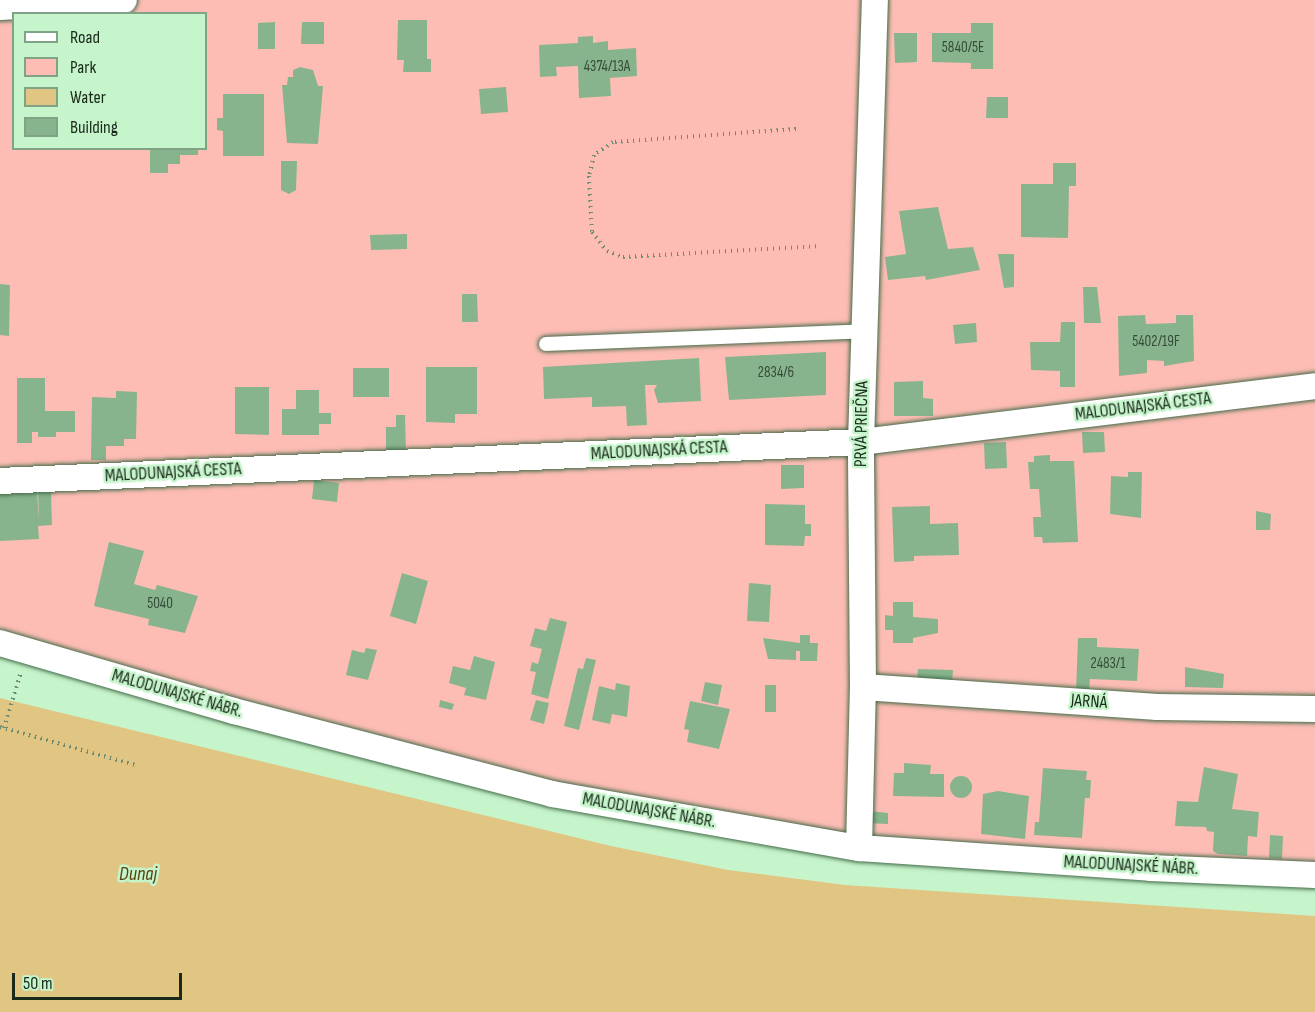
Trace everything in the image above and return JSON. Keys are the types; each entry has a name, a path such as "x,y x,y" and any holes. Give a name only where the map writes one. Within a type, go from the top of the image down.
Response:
{"street":[{"path":"0,7 124,0"},
{"name":"PRVÁ PRIEČNA","path":"859,848 863,687 861,442 875,0"},
{"name":"MALODUNAJSKÁ CESTA","path":"0,481 861,442 1315,386"},
{"name":"MALODUNAJSKÉ NÁBR.","path":"0,643 234,711 552,794 859,848 1150,868 1315,875"},
{"name":"JARNÁ","path":"863,687 1157,707 1315,709"}],"lane":[{"path":"546,344 864,331"}],"path":[{"path":"796,129 613,142 594,155 589,176 592,232 607,251 623,257 821,246"},
{"path":"27,651 2,728 135,765"}],"green space":[{"path":"0,0 1315,0 1315,866 858,839 617,799 237,704 0,633"}],"water":[{"name":"Dunaj","path":"0,698 611,846 728,870 845,885 1315,916 1315,1012 0,1012"}],"building":[{"path":"398,20 427,20 427,59 431,59 431,72 403,72 404,60 397,60"},
{"path":"275,22 275,49 258,49 258,23"},
{"path":"302,22 324,22 324,44 301,44"},
{"path":"971,23 993,23 993,69 971,69 971,63 932,62 932,33 971,33"},
{"path":"894,33 917,33 917,62 895,63"},
{"path":"593,36 593,43 608,41 608,50 636,48 637,76 610,78 611,96 579,98 578,66 556,67 557,76 540,77 539,45 578,43 578,37"},
{"path":"300,67 313,70 318,86 323,86 318,144 287,143 282,85 287,85 288,77 293,77 293,70"},
{"path":"506,87 508,112 481,114 479,89"},
{"path":"223,94 264,94 264,156 223,156 223,131 217,130 217,118 223,118"},
{"path":"987,97 1008,97 1008,118 986,118"},
{"path":"150,150 198,150 198,155 180,155 180,164 168,164 168,173 150,173"},
{"path":"281,161 297,161 296,190 289,194 281,190"},
{"path":"1053,163 1076,163 1076,186 1069,186 1068,238 1021,237 1021,184 1053,184"},
{"path":"938,207 948,249 973,247 980,270 926,280 925,276 888,280 885,257 906,254 899,211"},
{"path":"407,234 407,249 371,250 370,235"},
{"path":"998,254 1014,254 1014,287 1004,288"},
{"path":"0,284 10,285 9,336 0,335"},
{"path":"1083,287 1097,287 1101,323 1084,323"},
{"path":"462,294 477,294 478,322 462,322"},
{"path":"1145,315 1146,324 1176,323 1176,315 1193,315 1194,361 1164,366 1164,361 1147,360 1147,373 1119,376 1118,316"},
{"path":"1061,322 1075,322 1075,387 1060,387 1060,371 1031,370 1030,342 1060,342"},
{"path":"976,323 977,342 955,344 953,325"},
{"path":"826,352 826,395 729,400 725,357"},
{"path":"699,358 701,401 658,403 654,390 657,385 645,385 647,425 627,426 626,406 592,407 592,397 544,399 543,367"},
{"path":"426,367 477,367 477,414 455,414 455,423 426,422"},
{"path":"353,368 389,368 389,397 353,397"},
{"path":"17,378 45,378 45,411 75,411 75,432 56,432 56,437 38,437 38,432 32,432 32,443 17,443"},
{"path":"923,381 923,398 933,399 933,416 894,416 894,382"},
{"path":"235,387 269,387 269,435 235,434"},
{"path":"296,390 319,390 319,413 331,413 331,424 319,424 319,435 282,435 282,409 296,409"},
{"path":"116,391 137,392 136,439 124,439 124,446 106,446 106,460 91,460 92,397 116,398"},
{"path":"396,415 405,415 406,452 386,452 386,427 396,427"},
{"path":"1082,432 1104,432 1105,452 1083,453"},
{"path":"1006,442 1007,468 985,469 984,443"},
{"path":"1050,455 1050,461 1074,461 1078,542 1043,543 1042,537 1034,537 1033,517 1041,517 1039,489 1030,489 1028,462 1034,462 1034,456"},
{"path":"781,465 804,465 804,488 781,489"},
{"path":"1128,472 1142,472 1141,518 1110,514 1111,476 1128,477"},
{"path":"314,480 339,483 337,502 312,499"},
{"path":"38,491 51,491 52,525 38,526 39,539 0,541 0,494 37,492 39,521"},
{"path":"765,504 805,505 805,524 811,524 811,536 805,536 804,546 765,545"},
{"path":"930,506 930,524 958,523 959,555 914,556 914,561 894,562 892,507"},
{"path":"1256,511 1271,514 1270,530 1256,530"},
{"path":"109,542 144,551 134,584 155,590 157,585 198,596 185,633 148,625 149,619 94,606"},
{"path":"402,573 428,581 416,624 390,616"},
{"path":"749,583 771,585 769,622 747,621"},
{"path":"893,602 913,602 913,617 938,619 938,633 913,638 913,643 893,643 893,630 885,630 885,615 893,616"},
{"path":"550,618 567,622 548,699 531,694 536,672 530,671 532,662 538,664 542,649 530,646 535,628 546,631"},
{"path":"800,635 810,635 810,643 818,643 817,661 800,661 800,651 796,651 796,660 768,659 763,638 800,643"},
{"path":"1078,638 1097,638 1097,647 1139,649 1137,681 1090,679 1089,692 1076,692"},
{"path":"366,648 377,650 368,680 346,675 352,650 364,653"},
{"path":"474,656 495,662 486,700 464,695 466,688 449,683 453,666 470,670"},
{"path":"586,658 596,660 579,730 564,726 578,668 583,669"},
{"path":"1185,667 1224,674 1223,688 1185,687"},
{"path":"918,669 953,670 952,683 917,681"},
{"path":"705,682 722,685 718,705 701,701"},
{"path":"616,683 630,686 627,717 612,714 610,724 592,720 599,686 615,690"},
{"path":"765,685 776,685 776,712 765,712"},
{"path":"440,700 454,704 452,710 439,707"},
{"path":"536,700 549,703 544,724 530,720"},
{"path":"690,701 730,709 719,749 687,742 689,730 684,729"},
{"path":"904,763 931,765 930,774 944,774 944,797 893,796 894,773 904,773"},
{"path":"1204,767 1238,774 1232,809 1259,812 1257,837 1248,836 1247,856 1218,854 1213,851 1214,832 1207,831 1206,827 1175,826 1177,801 1198,802"},
{"path":"1043,768 1087,771 1086,780 1091,780 1090,798 1085,798 1082,838 1034,835 1035,822 1039,822"},
{"path":"957,776 965,776 972,783 972,791 965,798 957,798 950,791 950,783"},
{"path":"998,791 1029,796 1025,839 981,834 983,794"},
{"path":"868,811 888,813 888,824 867,823"},
{"path":"1270,835 1283,836 1282,859 1269,858"}]}
